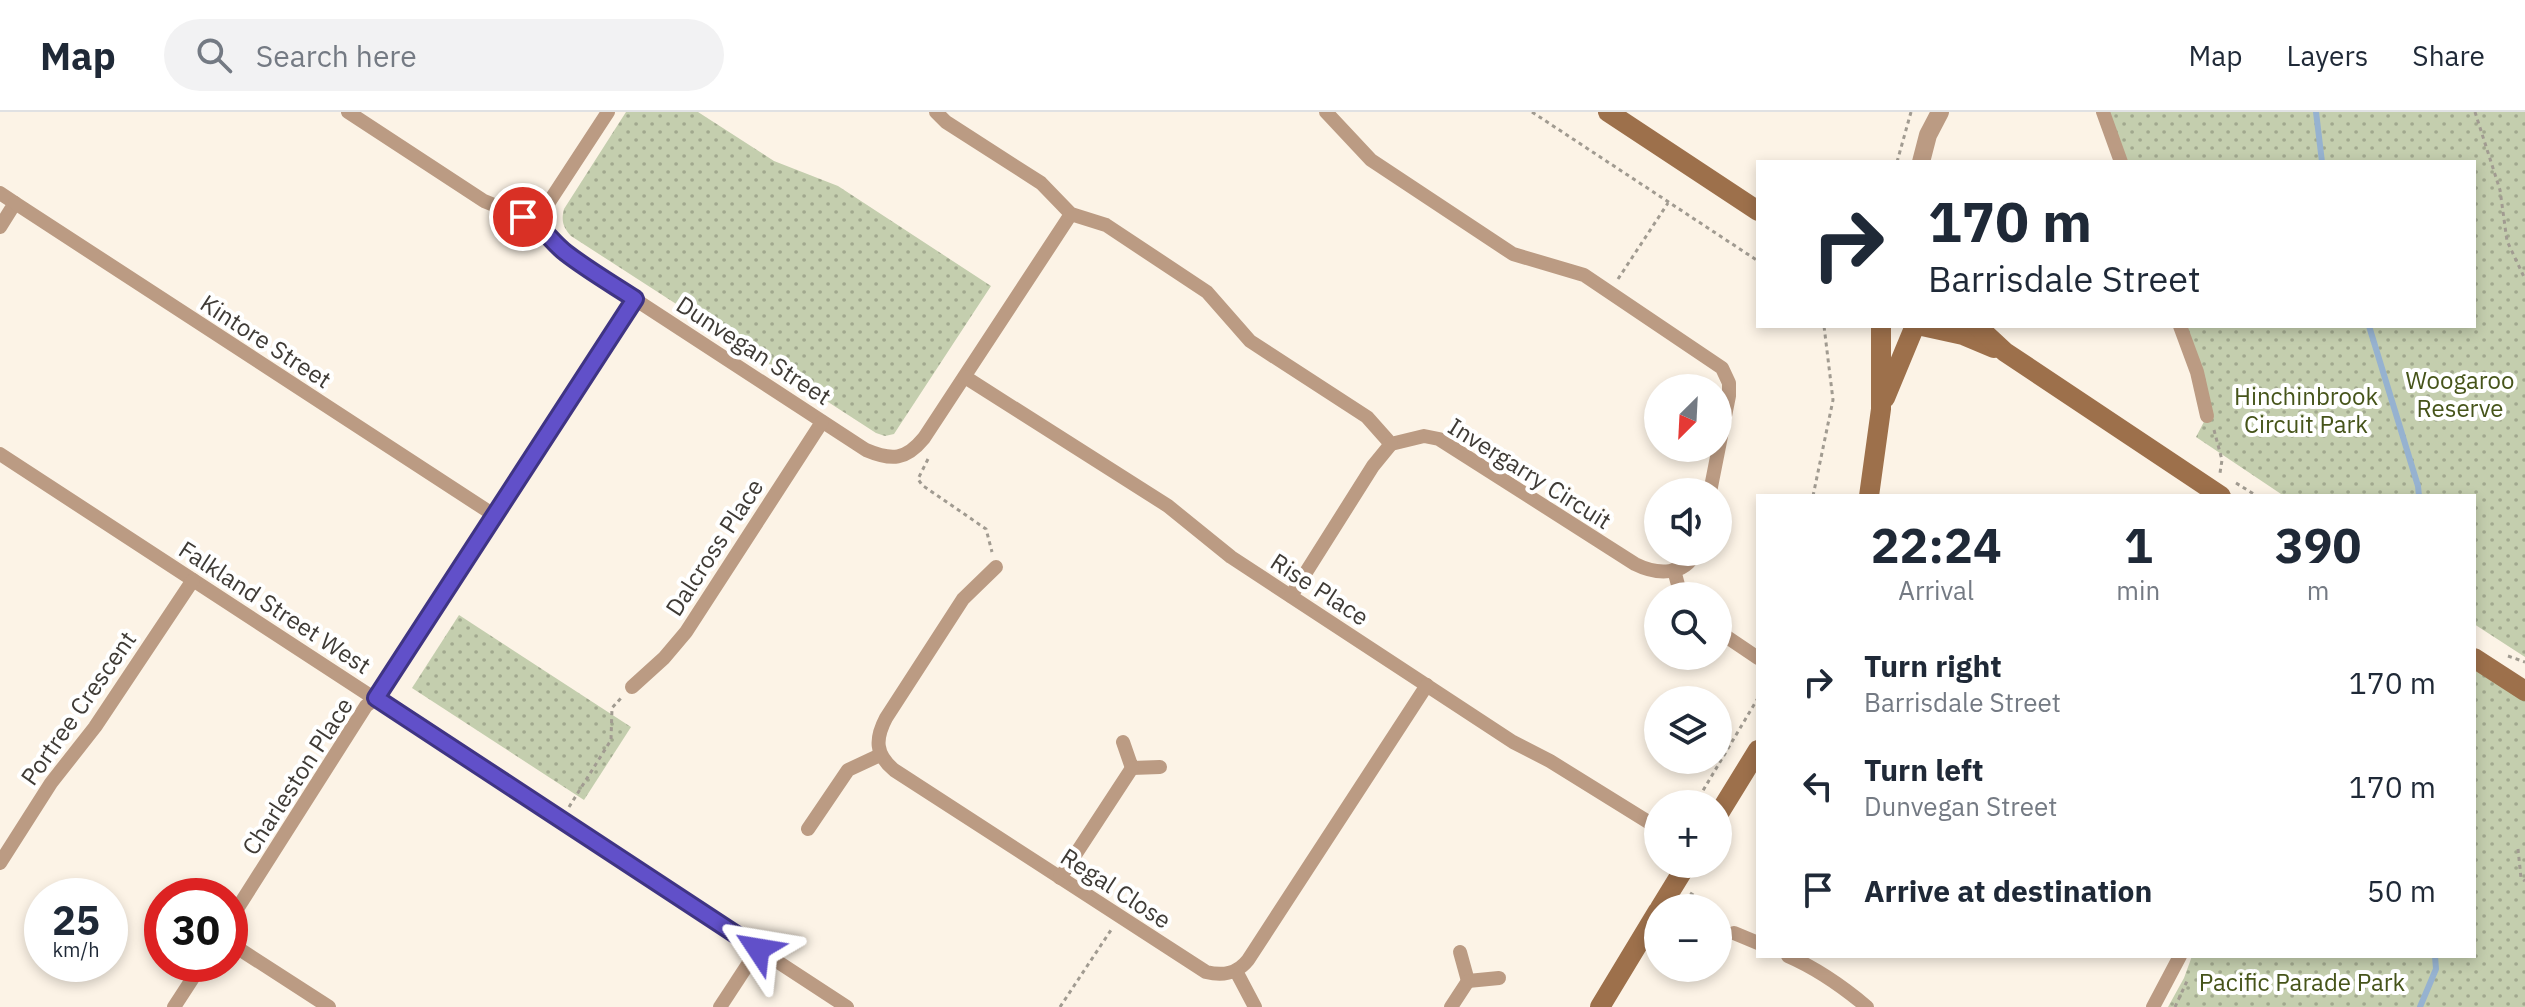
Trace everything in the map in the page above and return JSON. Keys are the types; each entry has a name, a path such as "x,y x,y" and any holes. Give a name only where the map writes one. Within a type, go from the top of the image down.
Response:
{"main road":[{"path":"1608,112 1756,210"},
{"path":"1869,494 1881,409 1881,328"},
{"path":"1881,409 1913,328"},
{"path":"1919,328 1963,335 2005,352"},
{"path":"1979,328 2005,352 2218,494"},
{"path":"2476,658 2500,663 2525,691"},
{"path":"1732,792 1756,753"},
{"path":"1668,894 1678,878"},
{"path":"1600,1007 1644,935"}],"street":[{"name":"Dunvegan Street","path":"348,112 484,201 536,222 554,244 573,259 822,422 884,458 900,457 913,451 965,377"},
{"path":"536,222 608,112"},
{"path":"936,112 946,122 1041,183 1071,214 1106,225 1207,292 1250,341 1367,417 1391,444 1373,466 1291,596"},
{"path":"1326,112 1371,160 1513,254 1584,275 1714,361 1726,376 1729,396 1713,478"},
{"path":"1922,160 1928,135 1940,112"},
{"path":"2103,112 2120,160"},
{"name":"Kintore Street","path":"0,193 494,515"},
{"path":"0,227 15,203"},
{"path":"965,377 1071,214"},
{"name":"Charleston Place","path":"248,892 366,706 376,698 635,299"},
{"path":"2181,328 2197,372 2207,416"},
{"name":"Rise Place","path":"965,377 1168,506 1231,557 1513,742 1550,761 1644,819"},
{"name":"Dalcross Place","path":"632,687 664,658 686,632 822,422"},
{"name":"Invergarry Circuit","path":"1391,444 1424,436 1439,439 1635,564 1659,573 1674,570"},
{"name":"Falkland Street West","path":"0,454 847,1007"},
{"path":"1677,582 1674,570 1683,566"},
{"path":"808,829 848,770 880,755 878,737 886,718 963,599 996,567"},
{"name":"Portree Crescent","path":"0,863 51,783 95,727 193,580"},
{"path":"1732,640 1756,657"},
{"path":"1255,1007 1236,971 1248,960 1427,685"},
{"path":"1123,742 1132,768"},
{"name":"Regal Close","path":"880,755 894,770 1206,972 1236,971"},
{"path":"1132,768 1160,767"},
{"path":"1060,878 1132,768"},
{"path":"1734,933 1756,942"},
{"path":"720,1007 758,949"},
{"path":"1451,1007 1468,981 1460,952"},
{"path":"248,955 329,1007"},
{"path":"1792,958 1831,978 1867,1007"},
{"path":"2153,1007 2179,958"},
{"path":"1468,981 1499,978"},
{"path":"174,1007 190,982"}],"path":[{"path":"1532,112 1756,260"},
{"path":"1898,160 1911,112"},
{"path":"2475,112 2500,190 2507,241 2525,279"},
{"path":"1609,292 1668,203"},
{"path":"1813,494 1833,400 1824,328"},
{"path":"2207,416 2219,440 2220,473"},
{"path":"933,451 919,471 918,479 922,485 986,529 996,567"},
{"path":"2500,663 2525,662"},
{"path":"560,820 611,740 612,708 632,687"},
{"path":"1703,790 1756,701"},
{"path":"2518,849 2521,878 2525,881"},
{"path":"1675,883 1692,894"},
{"path":"1060,1007 1119,918"}],"green space":[{"path":"626,112 698,112 774,161 838,186 991,286 894,434 885,436 876,433 568,233 564,227 564,209"},
{"path":"2103,112 2525,112 2525,657 2476,625 2476,494 2281,494 2196,437 2207,416 2181,328 2476,328 2476,160 2120,160"},
{"path":"459,615 631,727 584,800 412,688"},
{"name":"Pacific Parade Park","path":"2476,668 2525,700 2525,1007 2168,1007 2191,958 2476,958"}],"waterway":[{"path":"2316,112 2322,160"},
{"path":"2370,328 2419,494"},
{"path":"2420,1007 2436,969 2435,958"}],"route":[{"path":"523,217 536,222 554,244 573,259 635,299 376,698 758,949"}],"park label":[{"name":"Woogaroo Reserve","path":"2460,394"},
{"name":"Hinchinbrook Circuit Park","path":"2306,410"}]}
